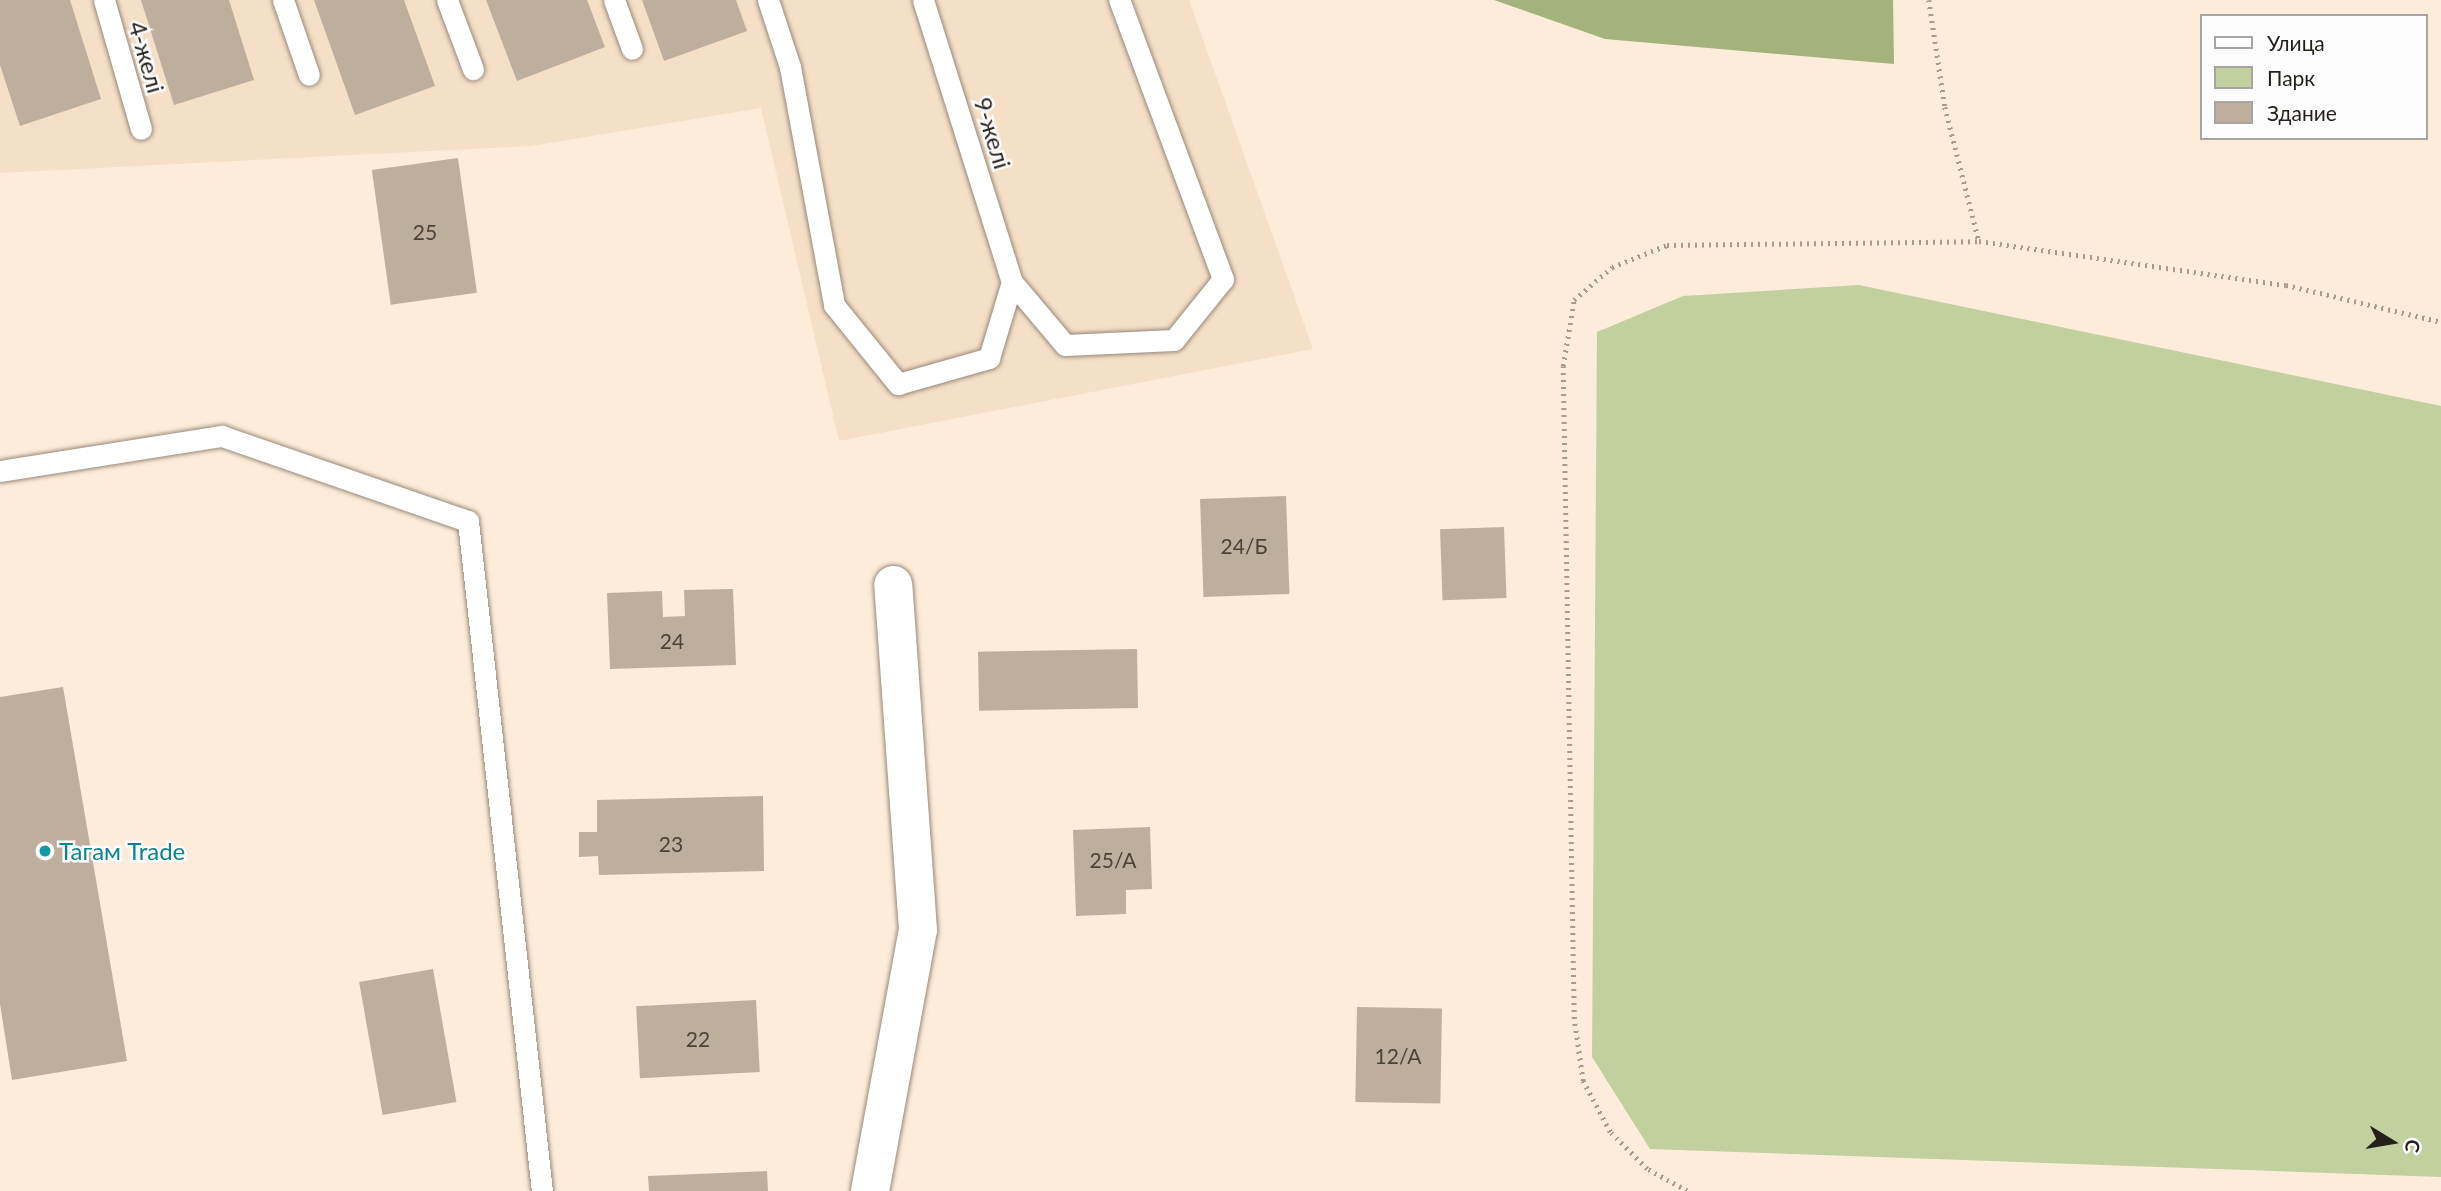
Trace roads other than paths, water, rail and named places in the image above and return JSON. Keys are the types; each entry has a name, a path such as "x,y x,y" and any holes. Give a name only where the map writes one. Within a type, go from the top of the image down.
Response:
{"street":[{"path":"870,1191 918,930 893,585"}],"lane":[{"name":"4-желі","path":"104,0 141,129"},
{"path":"283,0 309,75"},
{"path":"447,0 473,69"},
{"path":"614,0 632,49"},
{"path":"768,0 790,67 834,305 898,384 989,358 1012,282"},
{"name":"9-желі","path":"923,0 1012,282"},
{"path":"1012,282 1065,345 1174,340 1223,279 1119,0"},
{"path":"0,471 222,436 468,522 542,1191"}],"place":[{"name":"Тагам Trade","path":"45,851"}]}
